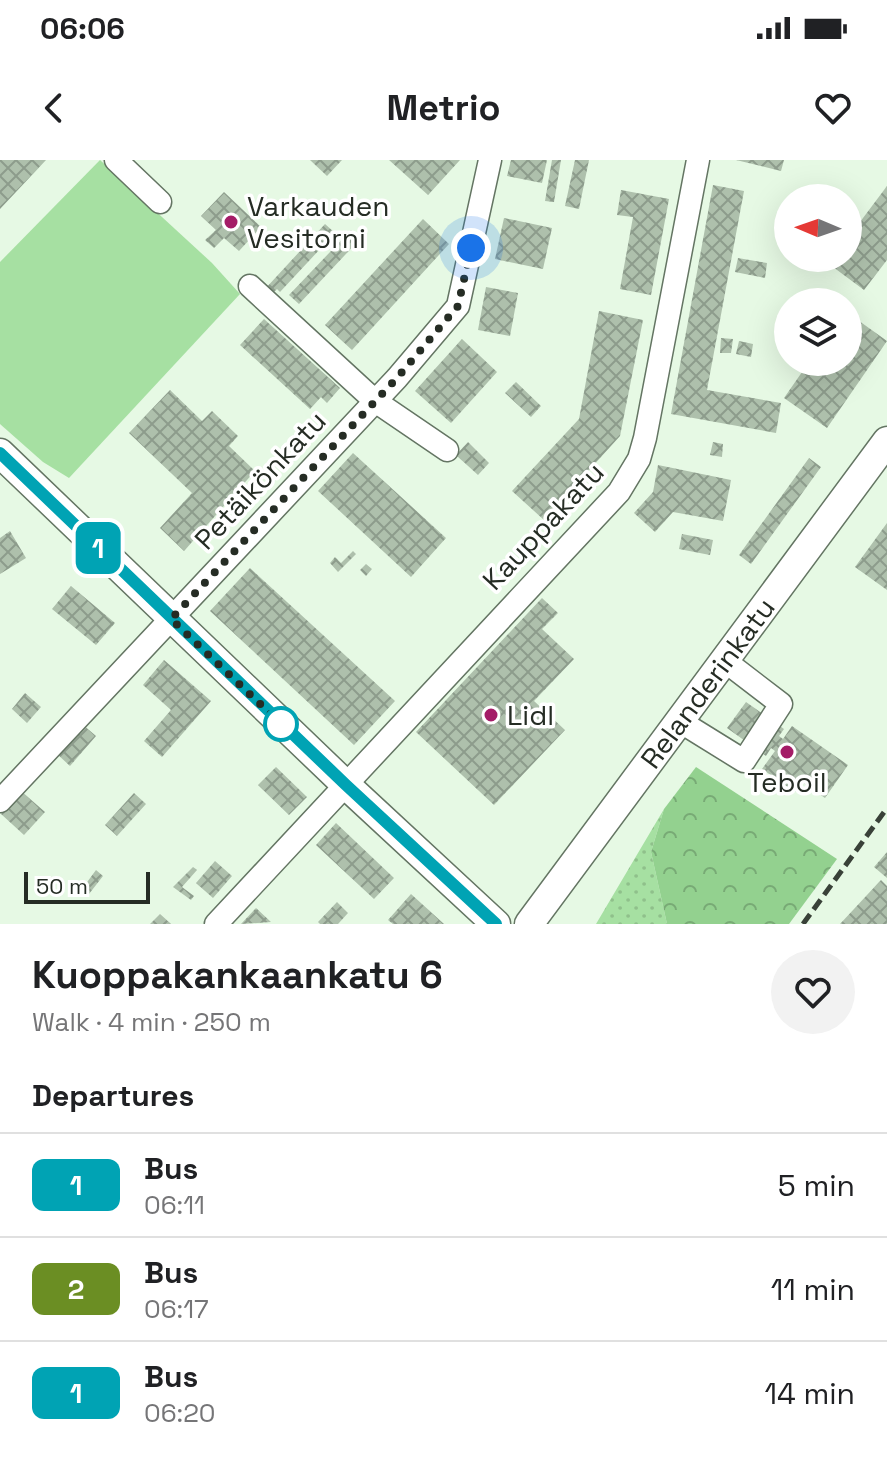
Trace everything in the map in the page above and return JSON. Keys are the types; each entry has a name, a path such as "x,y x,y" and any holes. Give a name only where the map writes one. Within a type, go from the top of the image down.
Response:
{"main road":[{"name":"Relanderinkatu","path":"529,924 887,441"},
{"path":"0,453 171,619 496,924"}],"street":[{"path":"116,160 160,202"},
{"name":"Petäikönkatu","path":"0,801 375,401 458,306 490,160"},
{"name":"Kauppakatu","path":"216,924 346,785 357,769 619,492 632,474 645,438 698,160"},
{"path":"250,286 375,401 447,450"},
{"path":"681,722 744,761 781,704 725,661"}],"green space":[{"path":"100,160 212,263 240,294 69,478 43,462 0,424 0,262"},
{"path":"696,767 837,859 789,924 667,924 651,852 664,809"},
{"path":"664,809 651,852 667,924 596,924"}],"building":[{"path":"0,160 46,160 0,209"},
{"path":"310,160 342,160 327,176"},
{"path":"389,160 460,160 428,195"},
{"path":"511,160 547,160 542,183 507,176"},
{"path":"552,160 561,160 554,202 545,201"},
{"path":"575,160 589,160 579,209 565,206"},
{"path":"736,160 784,160 781,171"},
{"path":"713,185 744,191 707,390 781,403 776,433 671,414"},
{"path":"887,186 887,260 864,290 840,272 862,272 862,219"},
{"path":"621,190 669,199 651,295 620,289 633,217 617,215"},
{"name":"Varkauden Vesitorni","path":"224,192 261,227 239,251 224,238 214,248 205,240 216,230 201,216"},
{"path":"504,218 552,228 543,269 495,259"},
{"path":"423,219 449,244 352,350 325,325"},
{"path":"325,224 335,233 280,292 277,289 271,295 265,289"},
{"path":"351,230 360,239 299,304 289,295"},
{"path":"738,258 767,263 765,278 735,272"},
{"path":"486,287 518,293 510,336 478,330"},
{"path":"599,311 643,320 620,436 544,520 512,491 579,419"},
{"path":"264,319 340,388 327,403 321,397 310,409 240,345"},
{"path":"862,323 887,341 827,428 784,398 799,376 862,376"},
{"path":"721,338 733,339 731,353 720,353"},
{"path":"462,339 497,372 451,423 415,391"},
{"path":"739,341 753,344 751,357 736,354"},
{"path":"516,382 541,406 531,417 505,393"},
{"path":"170,390 202,421 212,411 238,436 229,446 255,471 184,551 160,528 192,493 129,433"},
{"path":"468,442 489,463 478,475 456,455"},
{"path":"713,442 723,444 722,457 710,455"},
{"path":"353,453 446,538 411,577 318,491"},
{"path":"809,458 821,467 751,564 739,555"},
{"path":"658,465 731,480 723,521 673,512 655,532 634,513 653,492"},
{"path":"887,523 887,590 855,567"},
{"path":"10,531 26,558 0,574 0,538"},
{"path":"682,534 713,540 710,555 679,549"},
{"path":"353,551 356,554 338,572 330,563 335,557 341,563"},
{"path":"366,564 372,569 366,576 360,570"},
{"path":"250,568 395,701 354,745 210,611"},
{"path":"71,586 115,623 96,645 52,609"},
{"name":"Lidl","path":"542,598 558,613 542,629 574,659 534,701 565,730 494,805 416,732"},
{"path":"164,660 211,701 162,757 144,741 171,710 143,685"},
{"path":"25,693 41,707 27,723 12,709"},
{"path":"746,702 784,729 779,736 783,739 792,726 848,765 825,798 802,782 795,792 762,769 775,751 771,748 766,756 727,728"},
{"path":"82,724 96,736 70,766 56,753"},
{"path":"276,767 307,797 289,815 258,785"},
{"path":"21,791 45,812 24,835 1,814"},
{"path":"134,793 146,804 117,836 105,825"},
{"path":"336,823 394,878 374,899 316,845"},
{"path":"887,852 887,878 874,867"},
{"path":"215,861 232,876 213,898 196,883"},
{"path":"193,867 197,870 182,887 194,896 191,900 173,887"},
{"path":"96,870 103,876 89,894 82,889"},
{"path":"881,880 887,886 887,924 840,924"},
{"path":"411,894 444,924 393,924 388,920"},
{"path":"337,902 348,913 338,924 320,924 318,922"},
{"path":"256,908 271,922 241,924"},
{"path":"160,914 171,924 150,924"}],"railway":[{"path":"803,924 887,808"}],"bus line":[{"name":"1","path":"0,453 171,619 496,924"}],"place":[{"name":"Varkauden Vesitorni","path":"231,222"},
{"name":"Lidl","path":"491,715"},
{"name":"Teboil","path":"787,752"}],"route":[{"path":"281,724 171,619 397,378 458,306 471,248"}]}
